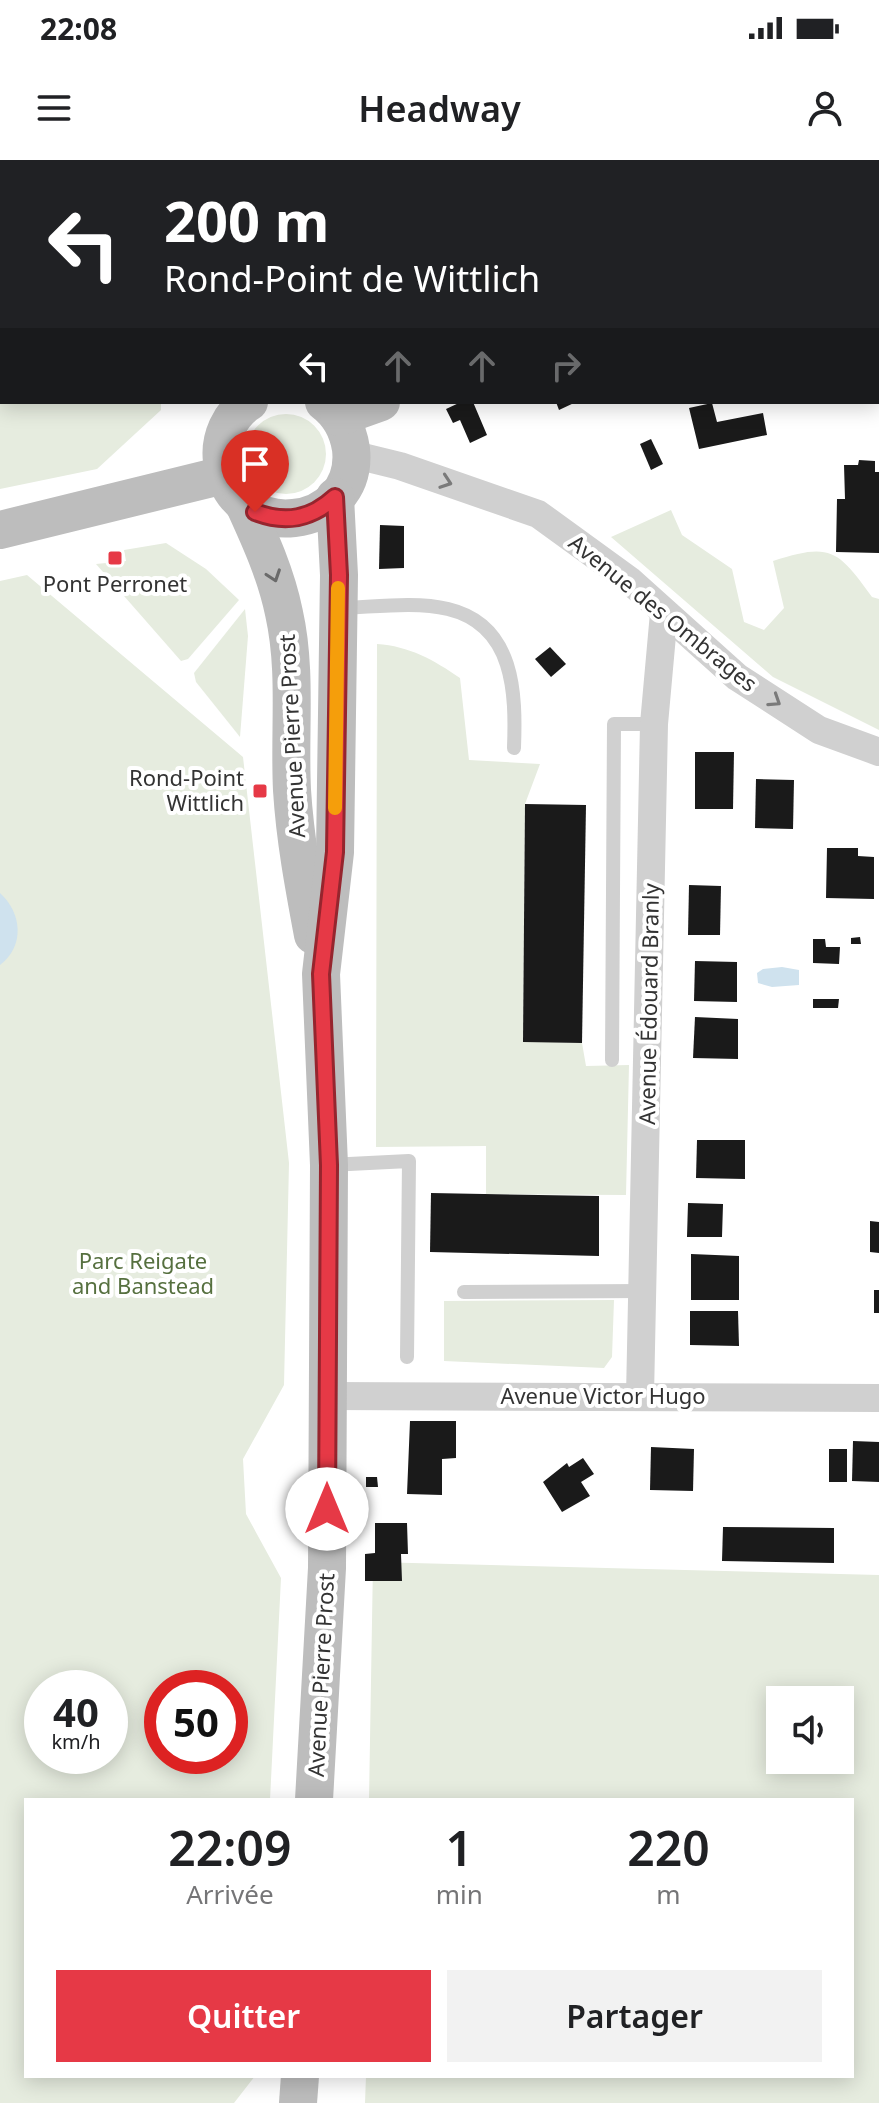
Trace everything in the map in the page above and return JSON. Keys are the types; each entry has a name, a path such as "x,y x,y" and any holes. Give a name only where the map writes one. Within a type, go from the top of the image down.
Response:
{"main road":[{"path":"244,404 223,439 234,490 269,518 284,520 312,515 335,497 345,484 351,454 349,434 332,409 367,404"},
{"path":"0,530 234,490"},
{"name":"Avenue Pierre Prost","path":"234,490 277,584 287,626 298,855 321,974 329,1165 327,1568 314,1798"},
{"name":"Avenue Pierre Prost","path":"321,974 335,852 335,497"},
{"path":"298,2103 300,2078"}],"street":[{"name":"Avenue des Ombrages","path":"351,454 400,466 538,514 629,580 737,677 807,722 879,752"},
{"name":"Avenue Édouard Branly","path":"640,1396 654,724 664,613"},
{"name":"Avenue Victor Hugo","path":"327,1396 879,1398"}],"lane":[{"path":"336,608 448,609 485,630 503,651 512,674 514,748"},
{"path":"612,1060 614,724 654,724"},
{"path":"329,1165 409,1161 407,1357"},
{"path":"464,1292 644,1291"}],"green space":[{"path":"0,404 161,404 161,410 97,469 0,489"},
{"path":"278,414 294,414 315,425 326,446 326,462 315,483 294,494 278,494 264,488 252,476 246,462 246,446 252,432 264,420"},
{"path":"671,510 682,535 732,569 744,622 764,630 784,608 773,561 808,552 832,554 850,569 872,597 879,599 879,730 773,677 611,537"},
{"path":"166,543 206,569 239,600 188,659 181,661 96,564 126,561 124,550"},
{"name":"Parc Reigate and Banstead","path":"27,575 243,757 289,1163 284,1385 243,1459 246,1514 281,1578 270,1798 24,1798 24,2078 253,2078 234,2103 0,2103 0,581"},
{"path":"245,609 248,636 240,737 196,682 194,673"},
{"path":"377,644 421,655 460,678 469,760 540,764 525,804 523,1041 582,1043 586,1066 629,1065 626,1195 486,1194 486,1146 376,1147"},
{"path":"614,1300 612,1357 604,1368 444,1361 444,1301"},
{"path":"373,1562 879,1575 879,2103 365,2103 366,2078 854,2078 854,1798 369,1798"}],"water":[{"path":"0,893 13,910 18,929 14,949 0,965"},
{"path":"782,967 799,970 799,985 772,987 758,983 757,973 763,969"}],"building":[{"path":"457,404 474,404 487,435 470,443 460,420 453,423 446,409"},
{"path":"557,404 572,404 559,410"},
{"path":"712,404 717,422 763,413 767,435 699,449 689,408"},
{"path":"651,439 663,464 651,470 640,444"},
{"path":"859,460 875,461 875,472 879,472 879,553 836,552 837,499 845,499 844,465 858,465"},
{"path":"380,525 404,526 404,568 379,569"},
{"path":"550,647 566,664 551,677 535,659"},
{"path":"695,752 734,752 733,809 695,809"},
{"path":"756,779 794,780 793,829 755,828"},
{"path":"525,804 586,805 582,1043 523,1042"},
{"path":"827,848 858,848 858,856 874,857 874,899 826,898"},
{"path":"689,885 721,886 720,935 688,935"},
{"path":"860,937 861,944 851,944 851,938"},
{"path":"813,939 825,939 826,947 840,947 839,964 813,963"},
{"path":"695,961 737,962 737,1002 694,1001"},
{"path":"813,999 839,999 838,1008 813,1008"},
{"path":"695,1017 738,1019 738,1059 693,1058"},
{"path":"697,1140 745,1140 745,1179 696,1178"},
{"path":"431,1193 599,1196 599,1256 430,1252"},
{"path":"688,1203 723,1204 722,1237 687,1237"},
{"path":"870,1221 879,1222 879,1253 870,1252"},
{"path":"691,1254 739,1256 739,1300 691,1300"},
{"path":"874,1290 879,1290 879,1313 874,1313"},
{"path":"690,1311 738,1311 739,1346 690,1345"},
{"path":"410,1421 456,1421 456,1458 442,1459 442,1495 407,1494"},
{"path":"853,1441 879,1442 879,1482 852,1481"},
{"path":"651,1447 694,1449 693,1491 650,1490"},
{"path":"829,1449 847,1449 847,1482 829,1482"},
{"path":"583,1458 594,1474 581,1482 590,1496 562,1512 543,1482 567,1463 569,1467"},
{"path":"366,1477 377,1477 378,1487 366,1487"},
{"path":"375,1523 407,1523 408,1554 401,1554 402,1581 365,1581 365,1554 375,1553"},
{"path":"723,1527 834,1528 834,1563 722,1561"}],"slow traffic":[{"path":"335,808 338,588"}],"place":[{"name":"Pont Perronet","path":"115,558"},
{"name":"Rond-Point Wittlich","path":"260,791"}],"route":[{"path":"255,512 269,518 298,519 312,515 335,497 339,575 335,646 335,852 321,974 329,1165 327,1509"}]}
